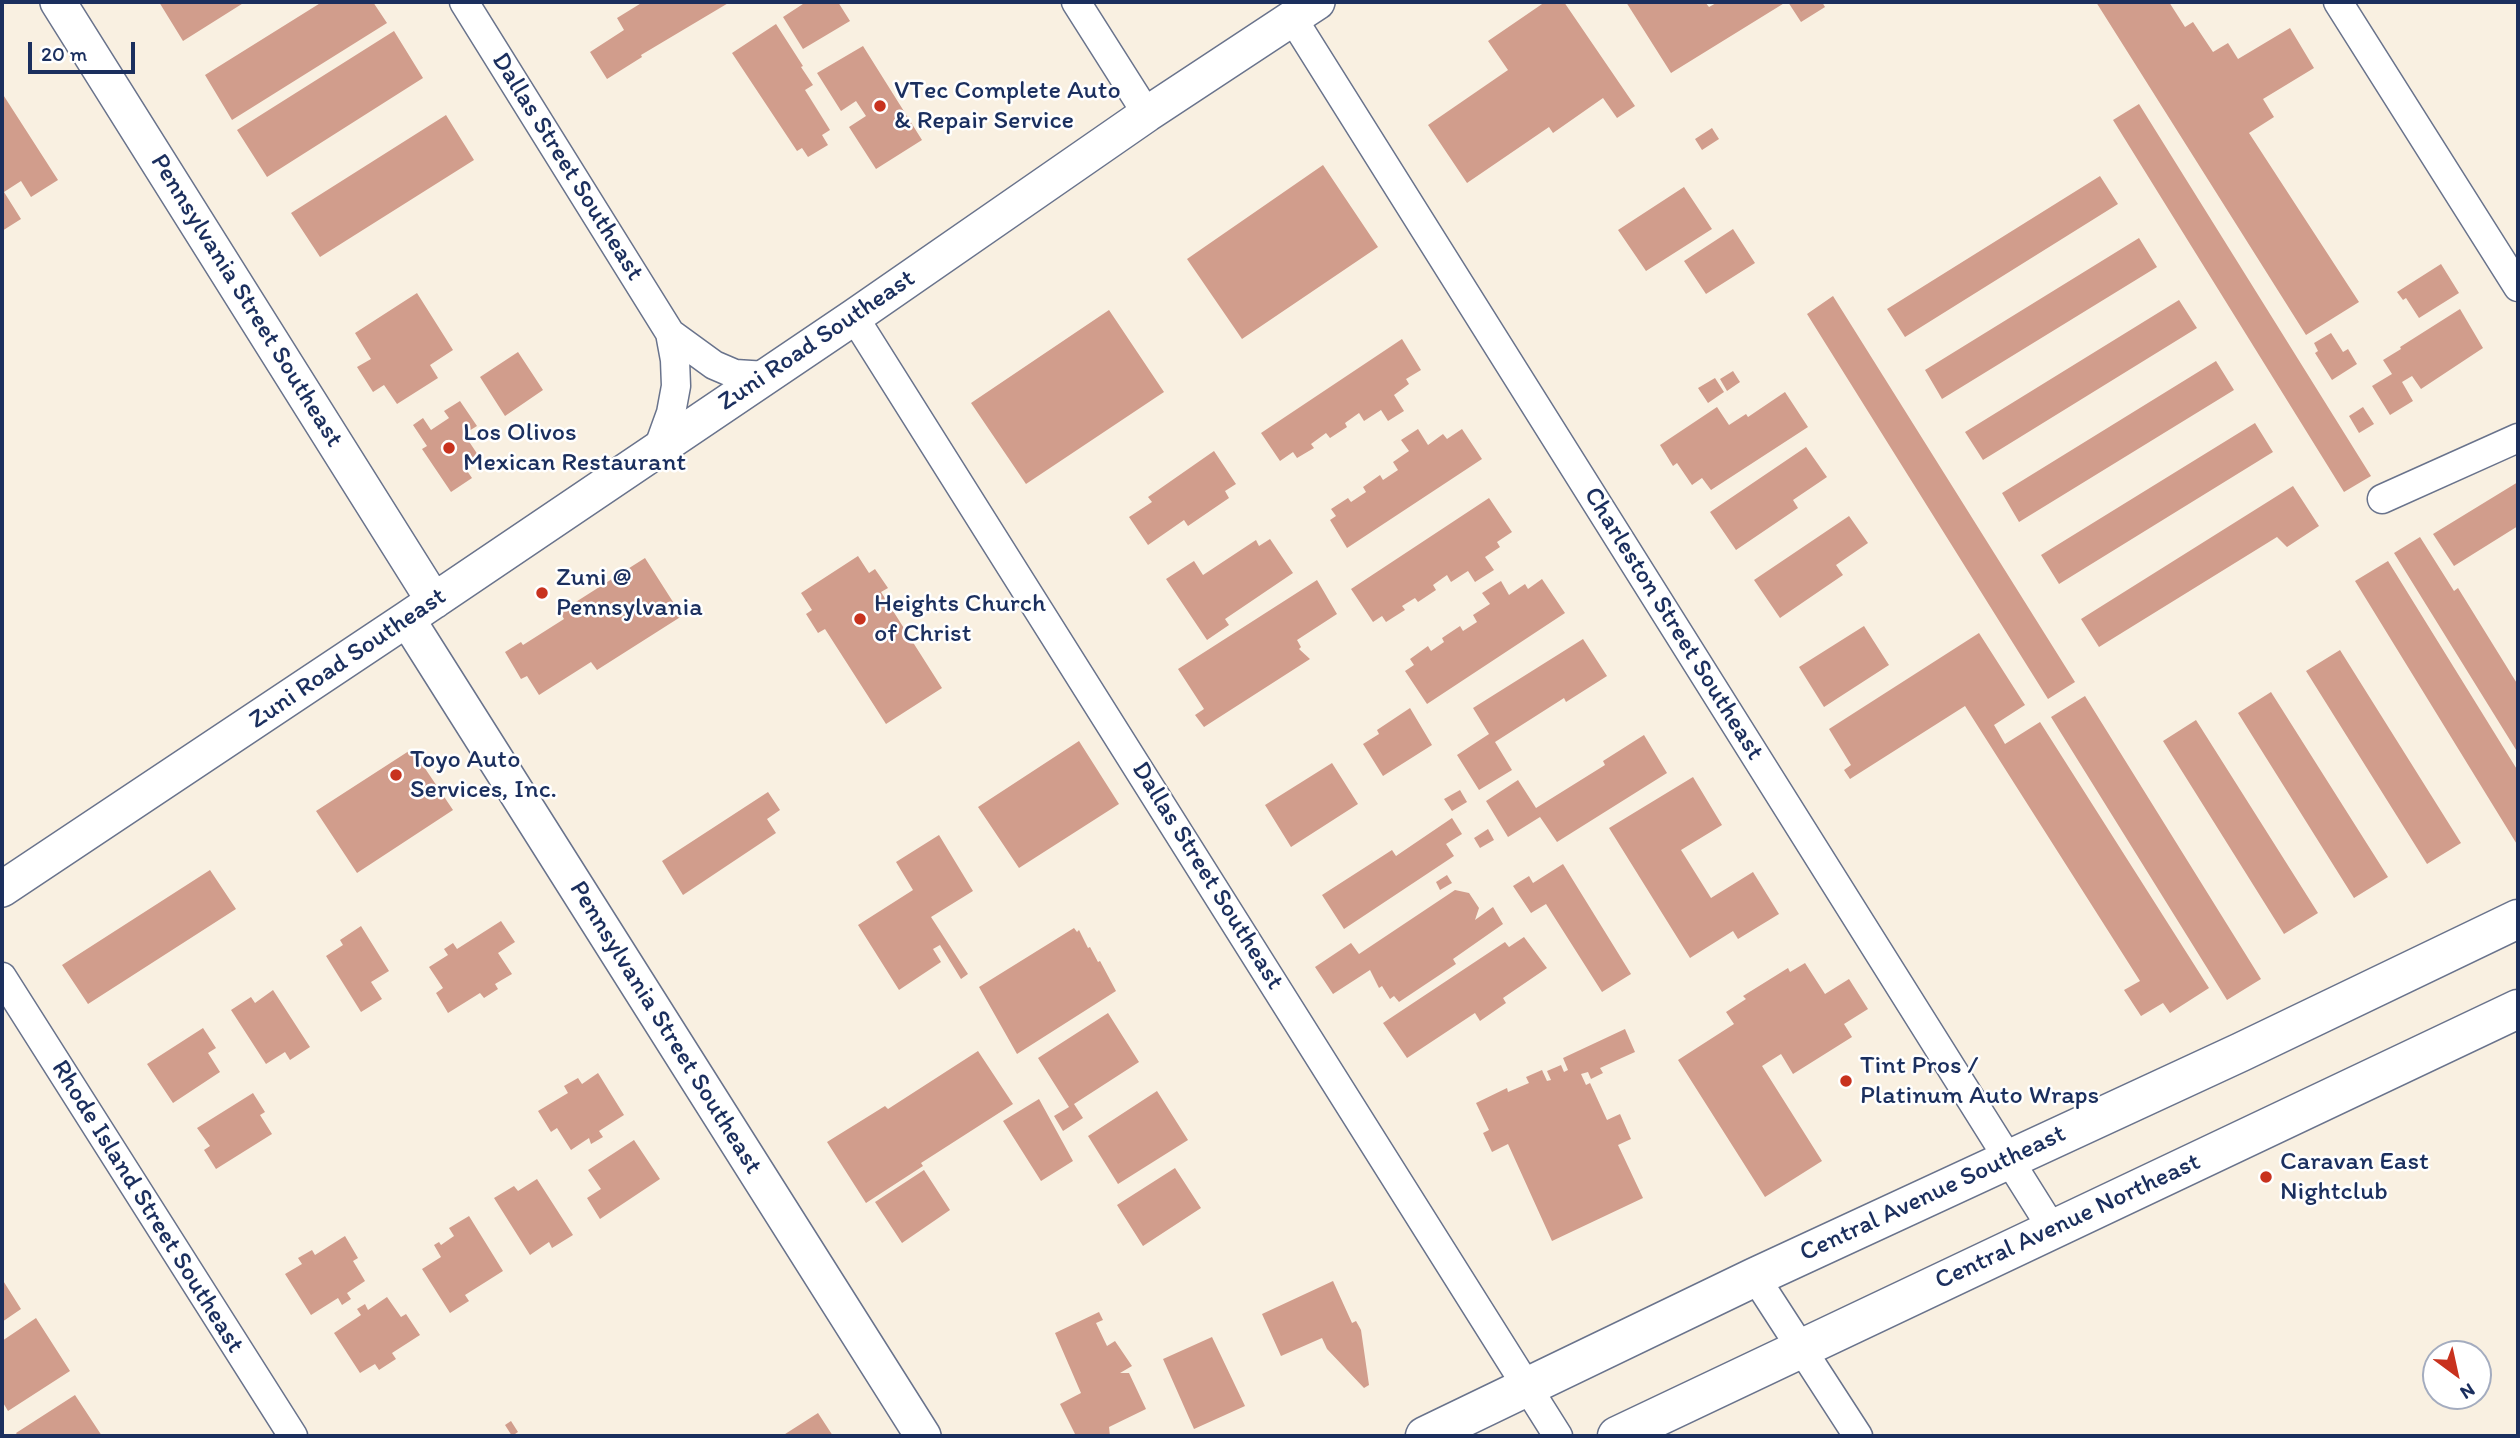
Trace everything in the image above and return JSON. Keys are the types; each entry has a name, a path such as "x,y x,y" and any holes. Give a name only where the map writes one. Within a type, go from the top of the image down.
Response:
{"main road":[{"name":"Central Avenue Southeast","path":"1426,1436 1755,1277 2241,1052 2518,919"},
{"name":"Central Avenue Northeast","path":"1617,1436 2518,1009"}],"street":[{"name":"Pennsylvania Street Southeast","path":"58,2 421,610 923,1436"},
{"name":"Dallas Street Southeast","path":"464,2 670,333 676,386 671,413 658,449"},
{"path":"1076,2 1147,114"},
{"path":"2338,2 2518,287"},
{"name":"Zuni Road Southeast","path":"2,889 421,610 854,317 1147,114 1305,10"},
{"name":"Charleston Street Southeast","path":"1305,10 2053,1230"},
{"name":"Dallas Street Southeast","path":"854,317 1558,1436"},
{"name":"Dallas Street Southeast","path":"670,333 714,365 735,374 766,376"},
{"path":"2382,499 2518,438"},
{"name":"Rhode Island Street Southeast","path":"2,978 293,1436"},
{"path":"1755,1277 1858,1436"}],"building":[{"path":"159,2 245,2 183,41"},
{"path":"322,2 373,2 387,23 232,120 205,75"},
{"path":"643,2 730,2 641,55 642,57 607,79 590,52 624,30 617,18"},
{"path":"806,2 838,2 850,21 803,49 783,17"},
{"path":"1545,2 1564,2 1635,106 1617,118 1603,98 1553,133 1549,127 1467,183 1428,125 1508,70 1488,41"},
{"path":"1626,2 1705,2 1709,7 1718,2 1786,2 1671,73"},
{"path":"1788,2 1822,2 1825,7 1801,22"},
{"path":"2096,2 2169,2 2185,27 2193,22 2213,52 2228,43 2238,59 2290,28 2314,68 2263,99 2274,117 2249,133 2359,302 2306,335"},
{"path":"776,24 813,85 805,90 830,130 822,135 828,145 808,157 802,148 797,151 732,53"},
{"path":"394,31 423,78 267,177 237,130"},
{"name":"VTec Complete Auto & Repair Service","path":"863,46 922,140 876,169 849,127 866,116 856,101 841,111 817,73"},
{"path":"2,93 58,180 31,197 21,181 4,192 21,219 2,231"},
{"path":"2139,104 2371,476 2344,492 2113,120"},
{"path":"446,115 474,160 320,257 291,213"},
{"path":"1712,128 1719,139 1702,150 1695,139"},
{"path":"1323,165 1378,247 1242,339 1187,259"},
{"path":"2100,176 2118,204 1905,337 1887,309"},
{"path":"1684,187 1712,229 1646,271 1618,230"},
{"path":"1733,229 1755,263 1706,294 1684,261"},
{"path":"2139,238 2157,267 1942,399 1925,370"},
{"path":"2441,264 2459,293 2419,318 2406,298 2403,300 2397,292"},
{"path":"417,293 453,350 430,365 438,378 397,404 384,385 373,392 357,367 371,359 355,333"},
{"path":"1833,296 2075,682 2048,699 1807,314"},
{"path":"2179,300 2197,328 1983,460 1965,432"},
{"path":"2460,309 2483,348 2421,389 2412,376 2402,382 2413,401 2390,415 2372,386 2392,374 2383,360"},
{"path":"1109,310 1164,392 1026,484 971,403"},
{"path":"2331,333 2343,352 2348,349 2357,364 2332,380 2315,353 2318,351 2314,343"},
{"path":"1402,339 1421,370 1406,379 1409,384 1394,395 1404,411 1388,421 1381,410 1364,421 1359,413 1345,423 1347,427 1330,438 1326,433 1311,444 1314,448 1297,458 1293,452 1280,461 1261,433"},
{"path":"518,352 543,390 505,416 480,377"},
{"path":"2216,361 2234,390 2019,522 2002,493"},
{"path":"1733,371 1740,382 1727,391 1720,379"},
{"path":"1715,378 1724,392 1708,403 1698,388"},
{"path":"1785,392 1808,427 1711,490 1702,478 1692,485 1677,463 1673,466 1660,445 1717,407 1729,425 1746,414 1748,417"},
{"name":"Los Olivos Mexican Restaurant","path":"460,401 477,426 464,434 480,458 465,468 472,478 451,492 422,449 427,446 413,425 423,418 431,430 449,418 444,411"},
{"path":"2363,407 2374,424 2359,433 2349,416"},
{"path":"2255,423 2273,452 2059,584 2041,555"},
{"path":"1418,429 1428,445 1443,434 1447,439 1462,429 1482,459 1347,548 1330,520 1336,516 1331,509 1348,498 1351,502 1366,492 1363,487 1380,475 1383,480 1398,470 1393,462 1409,451 1401,440"},
{"path":"1806,447 1827,477 1793,500 1798,508 1736,550 1710,512"},
{"path":"1214,451 1236,484 1225,491 1229,498 1188,526 1184,520 1148,545 1129,517 1152,502 1148,497"},
{"path":"2518,482 2518,526 2454,566 2433,534"},
{"path":"2293,486 2319,526 2287,547 2277,537 2099,647 2081,619"},
{"path":"1489,498 1512,532 1497,542 1500,547 1485,557 1494,570 1475,582 1468,571 1451,582 1447,575 1433,585 1436,590 1418,602 1415,598 1402,606 1405,610 1386,622 1382,616 1373,622 1351,589"},
{"path":"1849,516 1868,543 1836,565 1843,575 1780,618 1754,580"},
{"path":"2420,537 2454,591 2458,588 2518,685 2518,753 2394,553"},
{"path":"1270,539 1293,573 1225,619 1229,625 1207,640 1166,579 1194,561 1203,575 1256,540 1259,546"},
{"path":"858,556 869,573 875,569 888,588 881,592 942,688 886,724 825,629 818,633 806,614 812,610 801,593"},
{"path":"645,558 682,616 597,670 591,662 539,695 527,676 521,679 505,652 521,642 523,645 564,619 560,612"},
{"path":"2388,561 2518,771 2518,846 2355,581"},
{"path":"1542,579 1565,613 1427,704 1405,671 1414,665 1410,659 1428,646 1431,651 1444,642 1442,638 1460,626 1463,631 1477,622 1473,615 1490,604 1482,593 1501,581 1509,595 1525,584 1528,589"},
{"path":"1317,580 1337,614 1297,640 1301,647 1299,649 1310,659 1204,727 1195,715 1204,709 1178,669"},
{"path":"1864,626 1889,665 1824,707 1799,667"},
{"path":"1979,633 2025,705 1994,725 2005,744 2040,722 2209,988 2170,1013 2163,1003 2141,1016 2124,990 2140,981 1965,706 1850,779 1844,770 1851,765 1829,729"},
{"path":"1583,639 1607,676 1566,702 1564,698 1495,742 1512,770 1479,790 1457,755 1489,734 1473,708"},
{"path":"2340,650 2461,843 2427,864 2306,671"},
{"path":"2271,692 2388,877 2354,898 2238,713"},
{"path":"2085,696 2261,979 2227,1000 2051,717"},
{"path":"1410,708 1432,745 1383,776 1363,744 1379,734 1377,730"},
{"path":"2196,720 2318,913 2284,934 2163,741"},
{"path":"1644,735 1667,773 1557,842 1540,817 1508,837 1486,801 1518,780 1536,808 1605,765 1603,761"},
{"path":"1079,741 1119,804 1019,868 978,807"},
{"path":"412,749 453,810 357,873 316,811"},
{"path":"1332,763 1358,804 1291,847 1265,805"},
{"path":"1693,777 1722,825 1681,850 1711,898 1753,872 1779,914 1738,939 1733,931 1690,958 1609,828"},
{"path":"1460,790 1467,802 1452,811 1444,799"},
{"path":"768,792 780,810 767,819 776,833 683,895 662,861"},
{"path":"1452,818 1462,834 1446,844 1454,856 1344,929 1322,895 1392,850 1396,856"},
{"path":"1488,829 1494,840 1480,848 1474,838"},
{"path":"939,835 973,891 931,917 968,974 961,979 940,945 933,949 941,962 899,990 858,925 913,890 896,862"},
{"path":"1563,864 1631,974 1602,992 1546,904 1531,913 1513,886 1529,876 1533,883"},
{"path":"210,870 236,909 88,1004 62,965"},
{"path":"1447,875 1452,883 1440,890 1436,882"},
{"path":"1455,890 1469,893 1479,908 1475,920 1493,907 1503,924 1453,959 1456,964 1399,1002 1394,996 1390,999 1382,986 1379,988 1370,970 1333,994 1315,967 1351,943 1359,954"},
{"path":"501,921 515,942 498,953 512,974 495,984 498,989 484,998 480,993 448,1013 436,993 443,988 429,967 448,955 444,949 453,943 457,949"},
{"path":"361,926 389,971 371,982 382,999 361,1012 326,956 343,945 340,940"},
{"path":"1074,928 1077,932 1079,930 1088,948 1090,947 1098,962 1100,961 1116,991 1017,1054 979,987"},
{"path":"1524,937 1547,968 1503,998 1506,1003 1480,1021 1475,1013 1407,1058 1383,1023 1505,942 1509,947"},
{"path":"1805,963 1825,994 1849,979 1868,1009 1844,1024 1852,1037 1793,1074 1781,1054 1762,1066 1822,1161 1765,1197 1678,1060 1734,1024 1726,1012 1746,999 1743,996 1788,968 1790,972"},
{"path":"273,990 310,1047 290,1060 285,1052 266,1064 231,1010 251,997 255,1003"},
{"path":"1108,1013 1139,1062 1074,1104 1083,1118 1063,1131 1054,1116 1069,1107 1038,1058"},
{"path":"203,1028 216,1048 208,1053 220,1072 173,1103 147,1064"},
{"path":"1625,1029 1635,1052 1600,1068 1603,1073 1591,1079 1588,1072 1581,1074 1586,1085 1590,1083 1607,1120 1620,1114 1631,1139 1618,1145 1643,1198 1552,1241 1508,1144 1492,1152 1483,1133 1489,1130 1476,1103 1507,1088 1508,1092 1529,1083 1526,1077 1542,1070 1547,1081 1551,1080 1547,1071 1561,1065 1564,1072 1568,1070 1563,1058"},
{"path":"978,1051 1013,1104 921,1163 923,1166 866,1203 827,1142 885,1106 888,1109"},
{"path":"598,1073 624,1115 599,1131 603,1137 591,1144 589,1138 571,1150 557,1128 551,1132 538,1111 568,1093 564,1086 578,1078 582,1084"},
{"path":"1157,1091 1188,1140 1118,1184 1088,1136"},
{"path":"253,1093 265,1112 260,1115 272,1134 216,1169 204,1150 210,1146 197,1128"},
{"path":"1039,1099 1073,1161 1041,1181 1003,1121"},
{"path":"634,1140 660,1179 600,1219 587,1198 601,1189 588,1170"},
{"path":"1175,1168 1201,1208 1143,1246 1117,1205"},
{"path":"924,1170 950,1210 902,1243 875,1202"},
{"path":"537,1179 573,1235 552,1248 549,1242 530,1255 494,1198 514,1186 518,1191"},
{"path":"469,1216 503,1271 465,1295 469,1301 450,1313 422,1269 441,1257 434,1245 439,1242 441,1245 454,1236 449,1228"},
{"path":"345,1236 358,1258 353,1261 365,1281 347,1293 351,1299 342,1305 338,1298 311,1315 285,1274 302,1264 298,1258 312,1250 315,1255"},
{"path":"2,1279 21,1309 2,1322"},
{"path":"1333,1281 1352,1323 1356,1321 1361,1330 1369,1385 1364,1388 1327,1349 1322,1338 1281,1356 1262,1314"},
{"path":"387,1297 401,1317 406,1314 420,1335 392,1353 396,1359 379,1370 375,1364 360,1373 334,1333 361,1315 357,1309 365,1304 368,1310"},
{"path":"1099,1312 1103,1320 1096,1323 1107,1346 1115,1341 1132,1366 1120,1373 1129,1373 1146,1409 1109,1427 1110,1436 1076,1436 1060,1404 1081,1393 1055,1333"},
{"path":"36,1318 70,1371 8,1411 2,1401 2,1341"},
{"path":"1212,1337 1245,1406 1194,1429 1163,1359"},
{"path":"75,1395 102,1436 18,1436 16,1433"},
{"path":"818,1413 833,1436 782,1436"},
{"path":"511,1421 518,1432 512,1436 505,1425"}],"place":[{"name":"VTec Complete Auto & Repair Service","path":"880,106"},
{"name":"Los Olivos Mexican Restaurant","path":"449,448"},
{"name":"Zuni @ Pennsylvania","path":"542,593"},
{"name":"Heights Church of Christ","path":"860,619"},
{"name":"Toyo Auto Services, Inc.","path":"396,775"},
{"name":"Tint Pros / Platinum Auto Wraps","path":"1846,1081"},
{"name":"Caravan East Nightclub","path":"2266,1177"}]}
